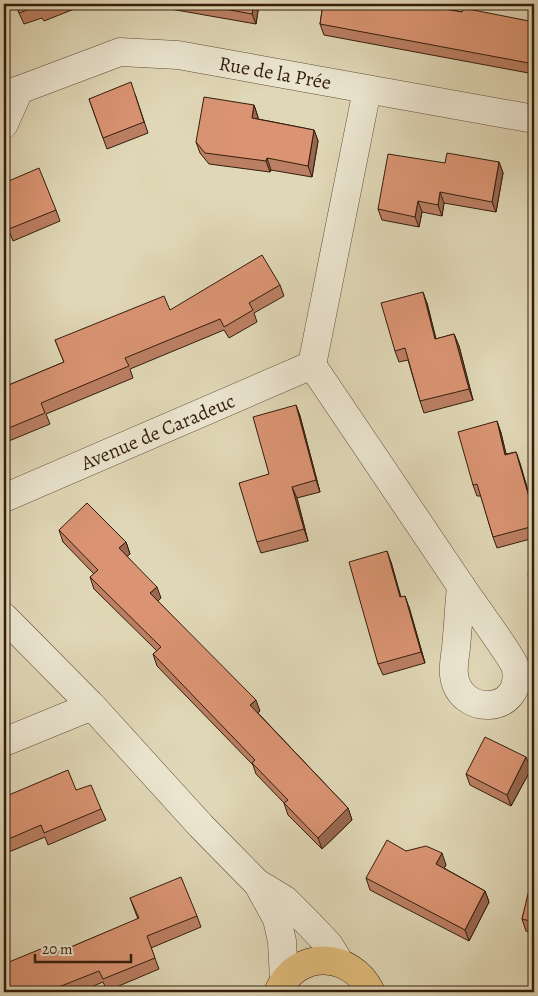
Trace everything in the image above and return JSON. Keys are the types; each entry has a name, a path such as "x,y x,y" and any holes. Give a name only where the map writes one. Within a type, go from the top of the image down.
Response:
{"main road":[{"path":"281,986 291,973 309,963 325,960 340,963 360,974 373,989"}],"street":[{"name":"Rue de la Prée","path":"4,124 12,92 120,52 178,55 367,90 534,118"},
{"path":"367,90 312,366 461,586"},
{"name":"Avenue de Caradeuc","path":"4,498 312,366"},
{"path":"4,617 92,706 201,826 257,882 285,900 329,945 340,963"},
{"path":"4,742 92,706"},
{"path":"257,882 277,919 282,941 281,986"}],"building":[{"path":"16,4 55,4 40,10 38,6 19,13"},
{"path":"197,4 254,4 252,14"},
{"path":"323,4 415,4 462,12 463,8 534,22 534,64 320,24"},
{"path":"131,82 144,122 103,138 89,99"},
{"path":"204,97 254,105 252,118 314,130 308,166 267,158 266,161 205,153 196,142"},
{"path":"447,153 499,162 492,202 440,192 438,205 418,201 415,217 378,209 388,154 445,163"},
{"path":"39,168 56,210 9,229 4,216 4,183"},
{"path":"262,255 280,285 249,303 253,310 224,327 220,319 125,358 129,366 41,403 45,413 4,430 4,387 64,362 55,340 164,296 170,310"},
{"path":"423,292 435,339 454,334 469,389 420,401 405,348 395,351 381,303"},
{"path":"296,405 316,480 292,487 304,529 257,542 239,483 269,474 253,417"},
{"path":"497,421 505,455 516,452 534,514 534,526 493,537 477,484 473,485 458,432"},
{"path":"87,503 126,542 119,548 157,587 150,593 256,700 250,705 348,808 318,838 284,803 288,800 252,763 255,760 153,654 161,647 90,577 98,570 59,530"},
{"path":"387,551 400,597 405,596 421,652 378,664 349,562"},
{"path":"534,573 534,598 528,574"},
{"path":"485,737 526,757 507,795 466,774"},
{"path":"68,770 76,790 91,785 101,809 44,833 41,825 4,841 4,797"},
{"path":"387,840 406,851 426,846 442,853 436,864 485,891 465,930 366,878"},
{"path":"181,877 197,916 147,936 155,958 103,979 99,971 46,992 4,992 4,964 48,946 52,955 139,918 130,898"},
{"path":"532,877 534,877 534,922 522,919"}]}
